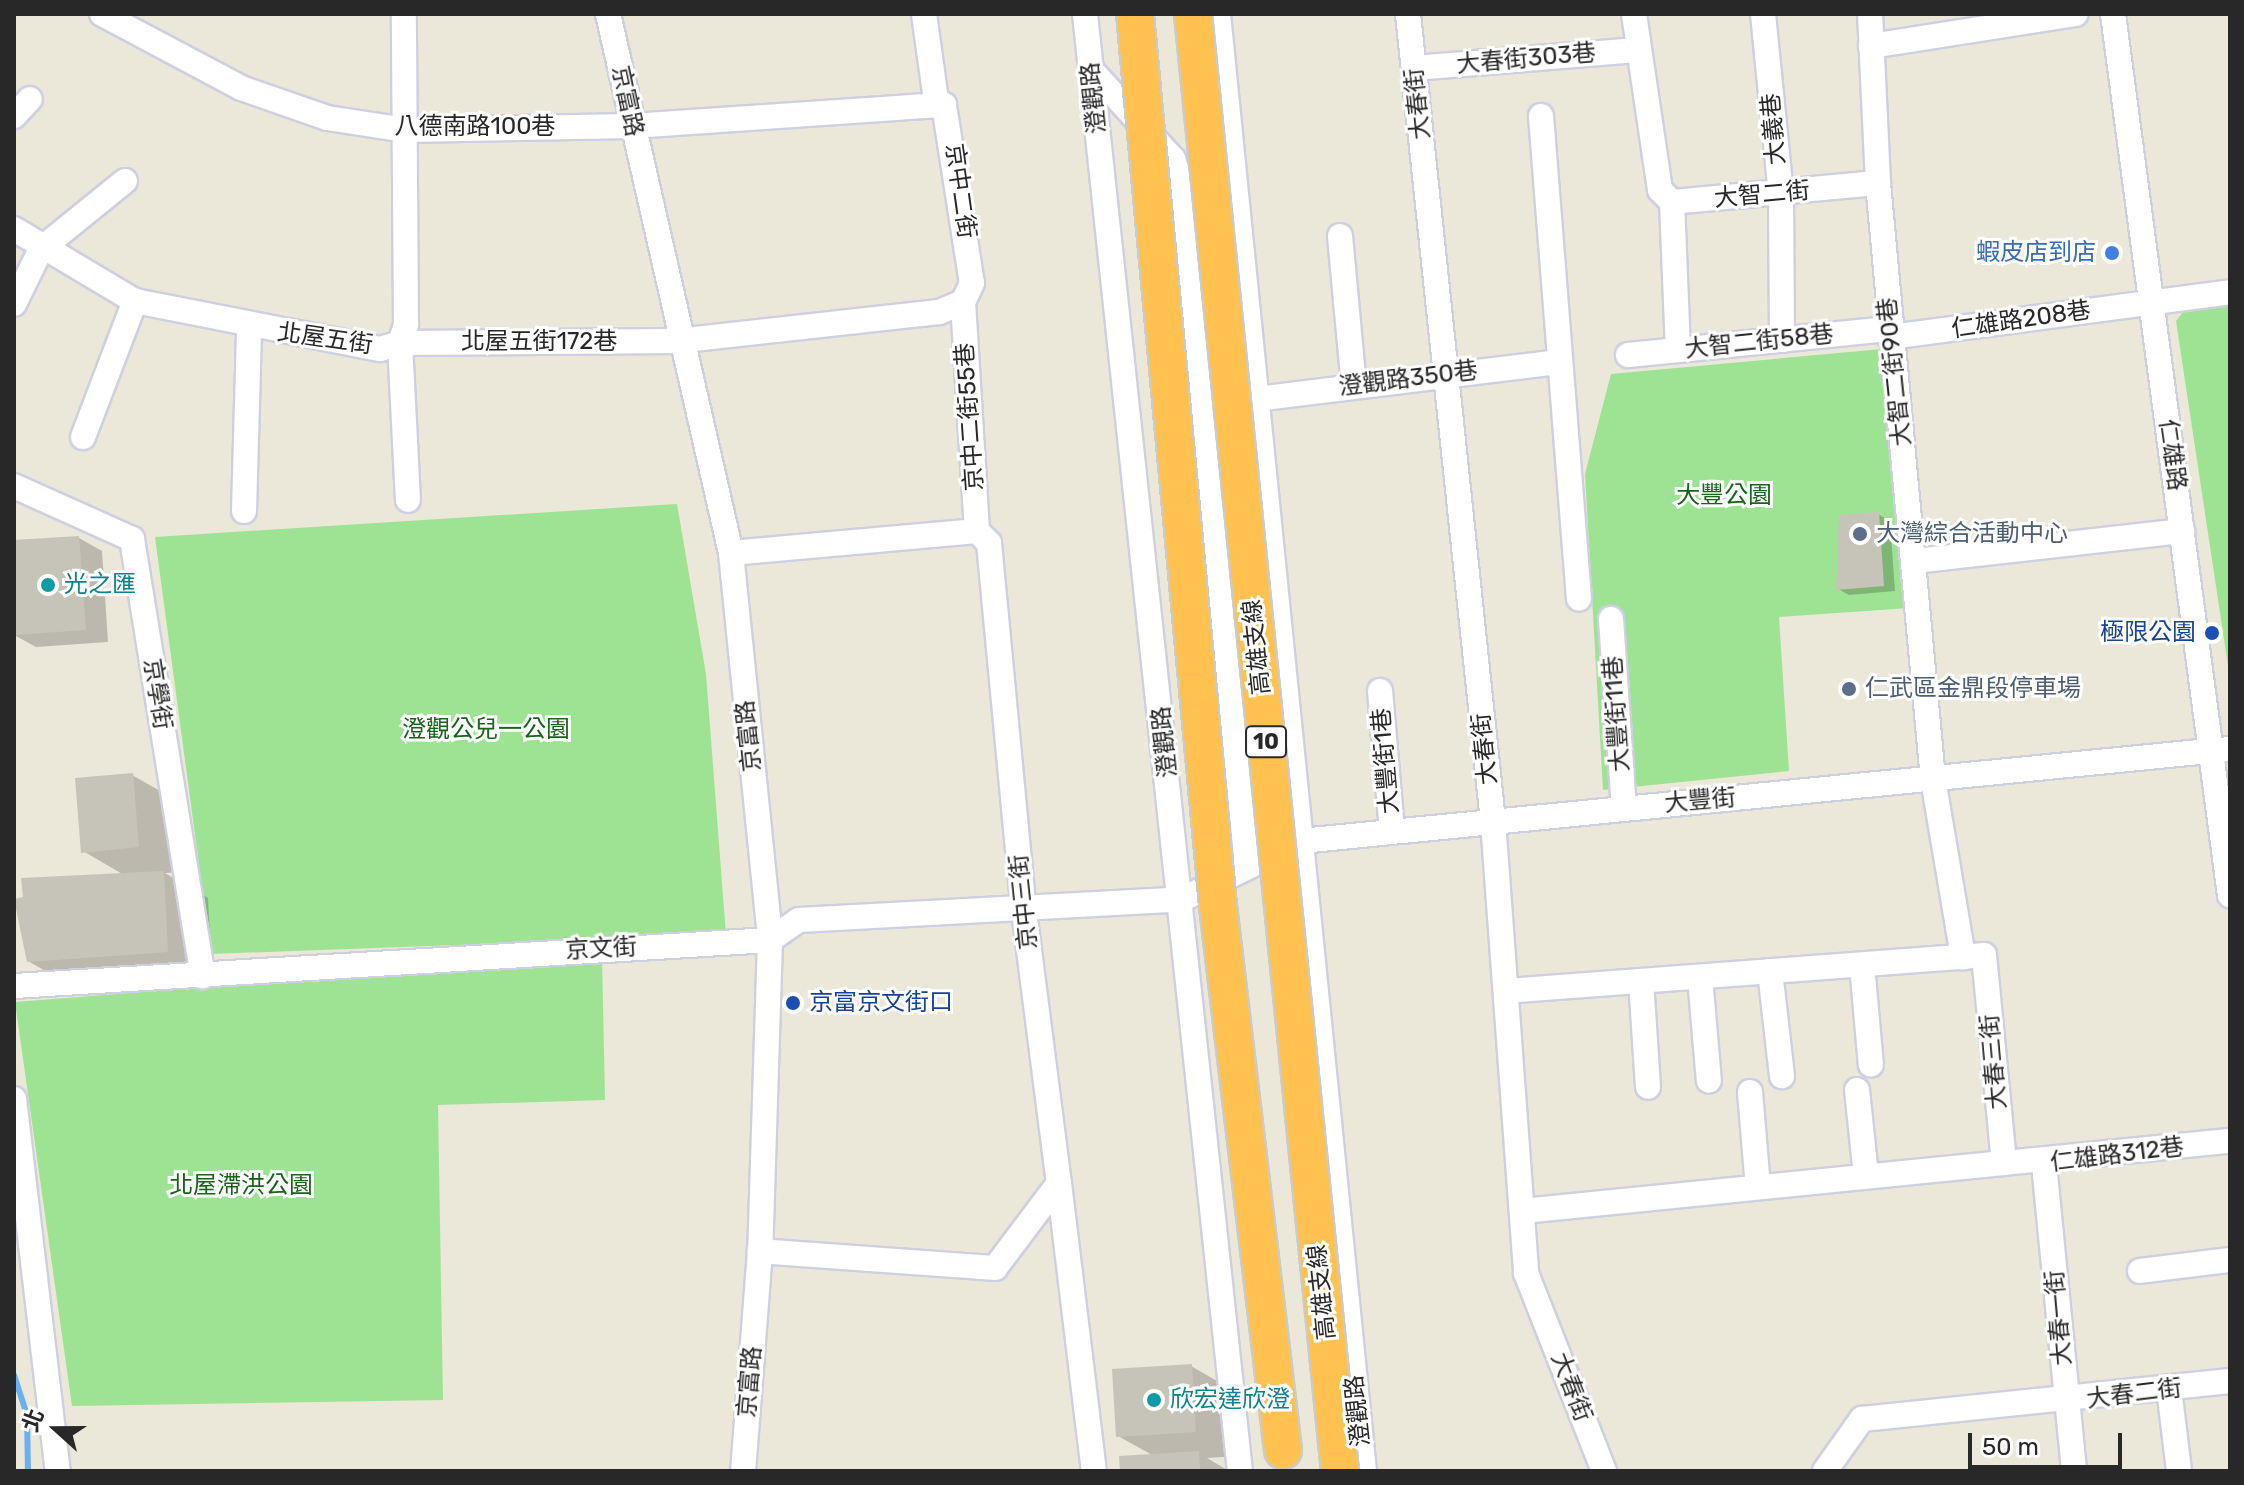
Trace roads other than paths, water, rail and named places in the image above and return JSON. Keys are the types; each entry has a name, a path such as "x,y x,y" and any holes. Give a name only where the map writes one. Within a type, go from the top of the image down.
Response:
{"highway":[{"path":"1135,14 1218,906 1283,1450"},
{"name":"高雄支線","path":"1193,14 1340,1471"}],"street":[{"name":"北屋五街","path":"135,301 249,328 380,349 400,343 405,130 404,14"},
{"name":"京富路","path":"608,14 678,341 731,553 770,940 760,1251 743,1471"},
{"name":"京中二街","path":"924,14 936,100 950,119 972,283 963,302"},
{"name":"澄觀路","path":"1085,14 1183,899 1240,1471"},
{"name":"澄觀路","path":"1218,14 1364,1471"},
{"name":"大春街","path":"1408,14 1493,821 1526,1273 1604,1471"},
{"path":"1634,14 1660,190 1672,202 1678,350"},
{"name":"大義巷","path":"1763,14 1781,195 1782,340"},
{"path":"1870,14 1878,183"},
{"path":"1871,46 2076,14"},
{"name":"仁雄路","path":"2113,14 2182,531 2220,750 2230,895"},
{"name":"八德南路100巷","path":"119,19 241,88 327,118 405,130 632,126"},
{"name":"大春街303巷","path":"1414,68 1637,50"},
{"path":"1091,68 1109,97 1173,159 1181,183 1247,867"},
{"path":"632,126 936,100"},
{"path":"1541,116 1579,599"},
{"path":"14,304 41,249 125,181"},
{"name":"大智二街","path":"1672,202 1781,195 1878,183"},
{"name":"大智二街90巷","path":"1878,183 1933,779 1963,957"},
{"path":"14,229 41,249 135,301 83,437"},
{"path":"1340,236 1354,386"},
{"name":"仁雄路208巷","path":"1890,333 2230,292"},
{"path":"678,341 939,312 963,302"},
{"name":"京中二街55巷","path":"963,302 977,531"},
{"path":"244,511 249,328"},
{"name":"大智二街58巷","path":"1628,355 1890,333"},
{"name":"北屋五街172巷","path":"400,343 678,341"},
{"path":"400,343 408,500"},
{"name":"澄觀路350巷","path":"1257,399 1560,362"},
{"name":"京學街","path":"14,486 132,539 203,976"},
{"path":"731,553 977,531"},
{"name":"京中三街","path":"977,531 996,563 1023,903 1094,1471"},
{"path":"1915,561 2182,531"},
{"name":"大豐街11巷","path":"1611,619 1624,809"},
{"name":"大豐街1巷","path":"1380,691 1392,831"},
{"name":"大豐街","path":"1183,899 1301,841 2220,750"},
{"name":"京文街","path":"14,986 770,940 799,920 1023,903 1183,899"},
{"name":"大春三街","path":"1963,957 1984,955 2004,1163"},
{"path":"1506,991 1963,957"},
{"path":"1862,965 1871,1065"},
{"path":"1770,971 1782,1076"},
{"path":"1700,977 1709,1081"},
{"path":"1641,981 1648,1087"},
{"path":"1857,1090 1866,1176"},
{"path":"1750,1092 1758,1187"},
{"path":"14,1099 58,1471"},
{"name":"仁雄路312巷","path":"2004,1163 2044,1164 2230,1141"},
{"path":"1522,1211 2004,1163"},
{"name":"大春一街","path":"2044,1164 2074,1471"},
{"path":"760,1251 995,1268 1059,1183"},
{"path":"2140,1271 2230,1260"},
{"name":"大春二街","path":"1825,1471 1862,1419 2067,1403 2230,1381"},
{"path":"2169,1389 2179,1471"}],"waterway":[{"path":"14,1375 27,1415 28,1471"}],"place":[{"name":"蝦皮店到店","path":"2112,253"},
{"name":"大灣綜合活動中心","path":"1860,534"},
{"name":"光之匯","path":"48,585"},
{"name":"極限公園","path":"2212,633"},
{"name":"仁武區金鼎段停車場","path":"1849,689"},
{"name":"京富京文街口","path":"793,1003"},
{"name":"欣宏達欣澄","path":"1154,1400"}],"park label":[{"name":"大豐公園","path":"1724,496"},
{"name":"澄觀公兒一公園","path":"486,730"},
{"name":"北屋滯洪公園","path":"241,1186"}]}
